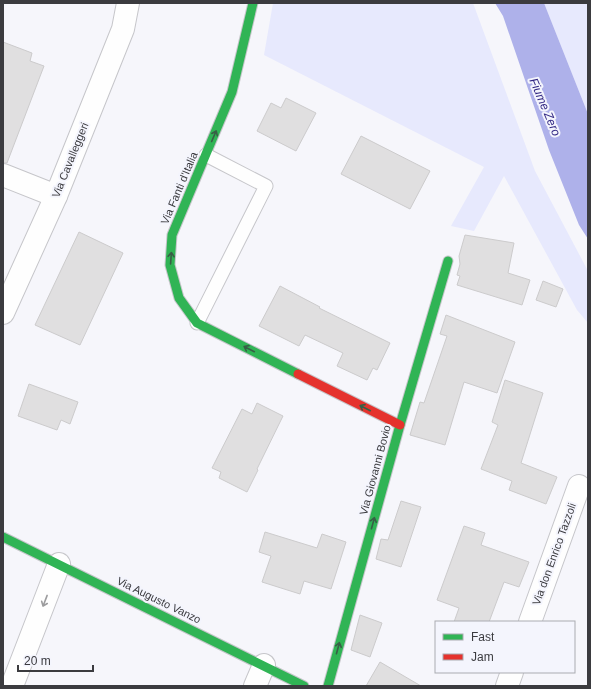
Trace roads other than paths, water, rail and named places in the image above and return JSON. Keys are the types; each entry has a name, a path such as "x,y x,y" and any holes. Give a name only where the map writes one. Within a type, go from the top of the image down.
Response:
{"street":[{"name":"Via Cavalleggeri","path":"3,313 56,196 123,29 128,3"},
{"name":"Via Fanti d'Italia","path":"252,3 232,92 172,235 170,265 179,298 197,323 400,425"},
{"path":"3,175 56,196"},
{"name":"Via Giovanni Bovio","path":"328,686 400,425 448,260"},
{"name":"Via don Enrico Tazzoli","path":"530,621 578,486"},
{"name":"Via Augusto Vanzo","path":"3,538 59,564 304,686"},
{"path":"12,686 59,564"},
{"path":"256,686 264,665"},
{"path":"507,686 512,673"}],"lane":[{"path":"197,323 266,186 206,155"}],"water":[{"name":"Fiume Zero","path":"495,3 544,3 588,114 588,239 579,225 549,150 503,16"}]}
